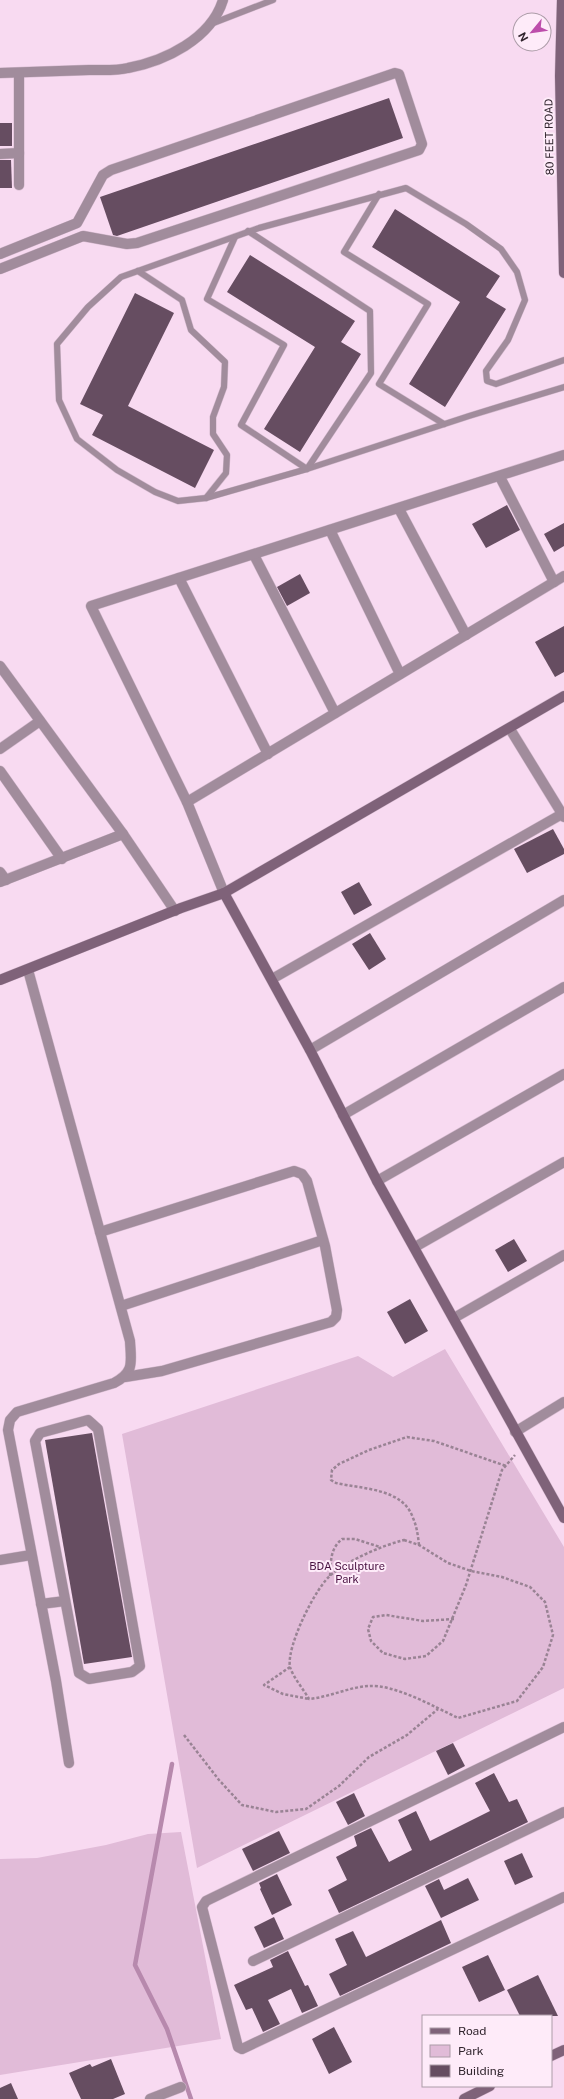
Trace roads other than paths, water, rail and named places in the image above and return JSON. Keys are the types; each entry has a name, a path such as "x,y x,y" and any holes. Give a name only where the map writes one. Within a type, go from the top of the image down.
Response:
{"street":[{"path":"0,73 127,68 151,62 178,51 201,34 220,9 223,0"},
{"name":"80 FEET ROAD","path":"562,0 560,76 564,273"},
{"path":"19,73 19,185"},
{"path":"0,254 77,223 102,175 111,170 395,73 400,74 422,144 419,150 137,243 128,244 83,236 0,269"},
{"path":"0,154 19,153"},
{"path":"46,236 51,250"},
{"path":"564,455 91,606 187,802 224,893 310,1050 378,1181 515,1432 564,1518"},
{"path":"500,476 554,582"},
{"path":"399,508 466,635"},
{"path":"330,530 400,674"},
{"path":"254,554 335,713"},
{"path":"187,802 564,576"},
{"path":"179,578 268,754"},
{"path":"0,666 178,909"},
{"path":"0,980 178,909 224,893 510,729 564,696"},
{"path":"0,749 40,720"},
{"path":"272,979 563,815 510,729"},
{"path":"0,771 62,859"},
{"path":"0,872 3,881 123,834"},
{"path":"310,1050 564,900"},
{"path":"28,970 130,1340 131,1365 125,1377"},
{"path":"343,1116 564,987"},
{"path":"378,1181 564,1074"},
{"path":"415,1247 564,1162"},
{"path":"69,1763 8,1430 10,1420 17,1412 114,1383 125,1377 162,1372 331,1322 336,1318 337,1310 323,1240 307,1182 302,1174 294,1171 100,1232"},
{"path":"121,1306 323,1240"},
{"path":"454,1318 564,1255"},
{"path":"515,1432 564,1402"},
{"path":"88,1420 98,1429 140,1666 132,1672 88,1679 79,1673 65,1600 35,1441 40,1432 88,1420"},
{"path":"0,1560 31,1555"},
{"path":"41,1604 65,1600"},
{"path":"564,1727 206,1901 202,1906 238,2047 242,2049 564,1897"},
{"path":"253,1961 564,1812"},
{"path":"552,2056 564,2050"},
{"path":"150,2099 181,2087"},
{"path":"464,2099 488,2087"}],"lane":[{"path":"207,26 273,0"},
{"path":"564,360 496,384 487,382 486,371 508,340 525,300 518,272 501,249 466,224 406,188 379,194 248,232 120,277 88,307 57,344 59,400 77,439 117,470 155,492 178,501 206,498 307,469 444,424 564,387"},
{"path":"379,194 344,252 428,304 379,384 444,424"},
{"path":"248,232 370,311 371,374 307,469"},
{"path":"235,237 207,299 284,345 241,425 307,469"},
{"path":"138,271 182,300 191,330 225,362 224,387 213,417 213,434 227,455 226,473 206,498"}],"waterway":[{"path":"172,1764 135,1965 167,2029 191,2099"}],"park label":[{"name":"BDA Sculpture Park","path":"347,1572"}]}
